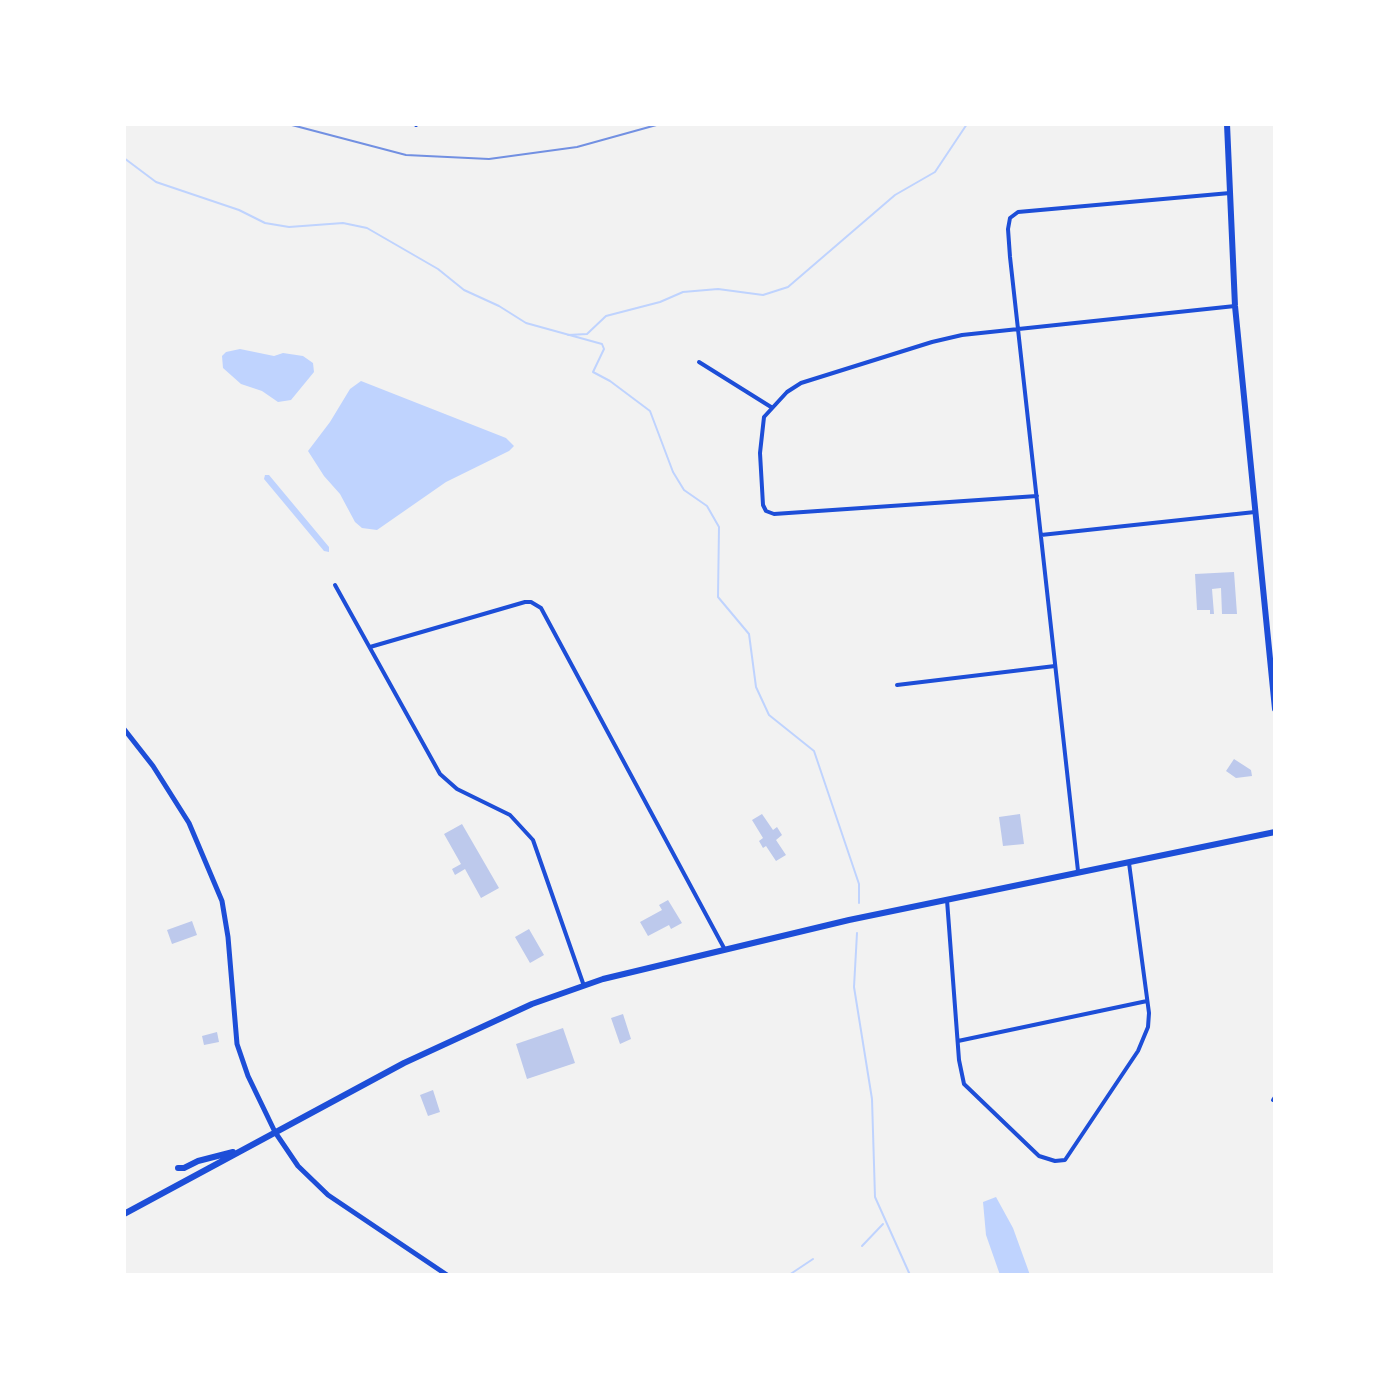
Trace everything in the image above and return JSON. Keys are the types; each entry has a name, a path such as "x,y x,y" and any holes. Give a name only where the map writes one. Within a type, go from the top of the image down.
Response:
{"main road":[{"path":"1227,124 1235,306 1275,709"},
{"path":"124,1214 404,1063 532,1004 584,986 724,948 947,898 1275,832"},
{"path":"178,1168 244,1149"}],"street":[{"path":"1078,871 1008,229 1014,214 1153,198 1230,193"},
{"path":"1037,496 774,514 766,511 763,505 760,453 764,417 787,392 818,376 932,342 1019,329 1235,306"},
{"path":"699,362 771,407"},
{"path":"1041,535 1255,512"},
{"path":"335,585 440,774 457,789 510,815 533,840 584,986"},
{"path":"370,647 525,602 541,608 724,948"},
{"path":"897,685 1055,666"},
{"path":"124,729 153,766 189,823 222,901 237,1044 248,1076 275,1132 298,1166 328,1195 447,1275"},
{"path":"947,898 964,1084 1039,1156 1055,1161 1065,1160 1145,1038 1149,1019 1129,861"},
{"path":"958,1041 1147,1001"}],"water":[{"path":"240,349 274,356 283,353 303,356 313,363 314,372 291,400 278,402 262,391 241,384 223,368 222,356"},
{"path":"361,381 506,438 514,446 446,482 377,530 362,528 308,451 350,389"},
{"path":"265,475 269,475 329,547 329,552 324,551 264,479"},
{"path":"996,1197 1013,1228 1030,1275 1000,1275 986,1235 983,1202"}],"building":[{"path":"1234,572 1237,614 1222,614 1221,588 1212,589 1214,614 1210,614 1210,610 1197,610 1195,574"},
{"path":"1234,759 1251,770 1252,776 1236,778 1226,771"},
{"path":"762,814 773,830 777,827 782,835 776,840 786,855 776,861 766,846 763,848 759,841 763,838 752,820"},
{"path":"1020,814 1024,844 1003,846 999,817"},
{"path":"462,824 499,888 481,898 465,869 455,875 452,869 461,864 444,834"},
{"path":"668,900 682,923 671,929 669,925 648,936 640,922 662,910 659,905"},
{"path":"192,921 197,935 172,944 167,930"},
{"path":"529,929 544,955 530,963 515,937"},
{"path":"623,1014 631,1039 620,1044 611,1018"},
{"path":"563,1028 575,1063 527,1079 516,1044"},
{"path":"217,1032 219,1042 204,1045 202,1036"},
{"path":"433,1090 440,1112 428,1116 420,1095"}],"waterway":[{"path":"568,335 587,334 606,316 660,302 683,292 718,289 763,295 788,287 895,195 935,172 967,124"},
{"path":"124,158 156,182 239,210 265,223 289,227 343,223 367,228 438,269 464,290 526,323 602,344 604,349 593,372 650,411 673,472 684,490 707,506 719,527 718,597 749,634 756,687 769,715 814,751 859,884 859,903"},
{"path":"857,933 854,987 872,1099 875,1197 910,1275"},
{"path":"862,1246 883,1224"},
{"path":"789,1275 813,1259"}],"railway":[{"path":"288,124 406,155 489,159 577,147 660,124"}]}
